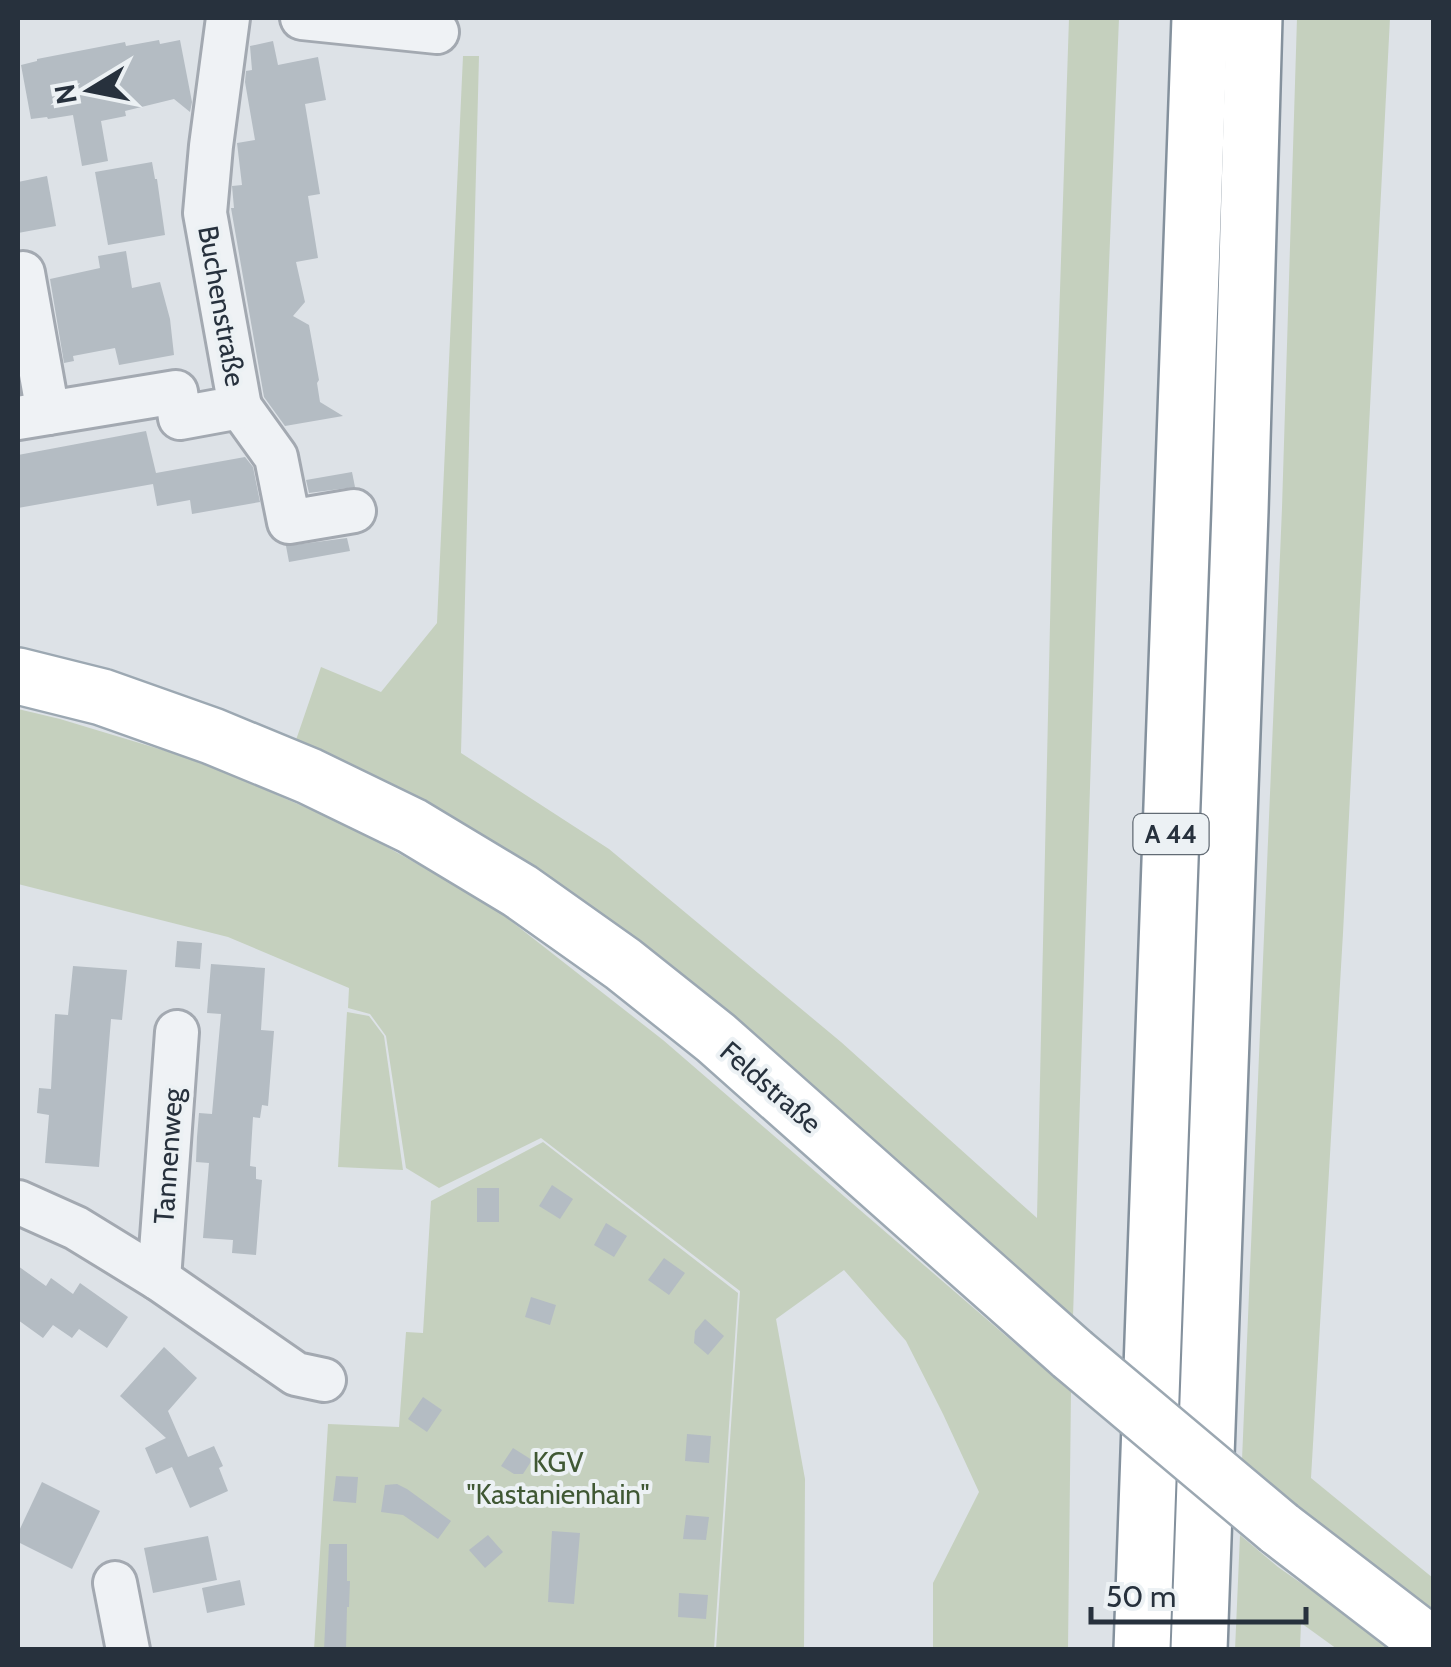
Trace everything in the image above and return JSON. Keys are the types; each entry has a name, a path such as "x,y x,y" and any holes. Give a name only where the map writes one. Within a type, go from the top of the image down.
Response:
{"main road":[{"name":"A 44","path":"1142,1650 1200,18"},
{"name":"A 44","path":"1198,1650 1254,18"},
{"name":"Feldstraße","path":"18,676 102,697 310,776 412,826 520,891 623,964 716,1038 1072,1354 1279,1528 1434,1647"}],"street":[{"name":"Buchenstraße","path":"33,416 176,392 180,418 240,407 205,213 228,18"},
{"path":"302,18 437,32"},
{"path":"20,274 33,416"},
{"path":"240,407 276,457 288,522 354,511"},
{"name":"Tannenweg","path":"159,1279 177,1032"},
{"path":"18,1202 76,1228 159,1279 296,1374 324,1380"},
{"path":"114,1583 128,1650"}],"green space":[{"path":"1069,18 1119,18 1073,1317 798,1074 419,803 296,740 321,667 381,692 437,623 463,56 479,56 461,753 609,849 841,1042 1037,1218 1052,532"},
{"path":"1297,18 1390,18 1311,1478 1433,1578 1433,1622 1242,1460 1282,508"},
{"path":"18,709 199,761 353,828 489,904 663,1040 1071,1392 1068,1649 933,1649 933,1583 979,1492 906,1341 844,1270 776,1319 805,1479 804,1649 716,1649 740,1291 541,1138 439,1188 406,1168 386,1036 370,1014 348,1008 349,988 228,937 18,884"},
{"path":"347,1012 369,1016 384,1036 403,1170 338,1167"},
{"name":"KGV \"Kastanienhain\"","path":"543,1142 738,1293 714,1649 314,1650 328,1424 399,1427 406,1332 423,1333 431,1201"},
{"path":"1240,1535 1278,1567 1395,1649 1337,1649 1301,1623 1300,1649 1235,1650"}],"building":[{"path":"159,40 160,44 180,40 192,102 190,112 174,99 101,121 108,161 82,166 73,115 31,119 21,65 125,42 126,46"},
{"path":"273,41 278,65 318,57 326,100 305,104 320,194 308,196 318,258 296,262 305,302 293,316 309,325 320,402 343,416 285,426 264,397 231,208 232,186 242,185 237,143 255,140 245,82 246,71 252,70 250,46"},
{"path":"152,162 165,235 108,245 95,172"},
{"path":"47,176 56,226 18,233 18,182"},
{"path":"126,251 132,288 160,282 174,355 119,365 115,348 73,356 74,361 64,363 50,279 100,268 98,256"},
{"path":"146,431 156,473 245,457 253,467 260,502 192,514 190,500 157,506 153,484 18,508 18,455"},
{"path":"352,472 355,487 309,493 306,480"},
{"path":"347,538 350,551 289,562 286,546"},
{"path":"177,941 202,943 200,969 175,967"},
{"path":"211,964 265,968 261,1030 274,1031 268,1106 262,1105 260,1118 253,1117 250,1166 256,1167 256,1179 262,1180 256,1255 232,1253 233,1240 203,1238 209,1163 196,1162 197,1137 199,1113 212,1114 221,1014 207,1013"},
{"path":"73,966 127,970 122,1020 111,1019 99,1167 45,1163 49,1115 37,1113 39,1088 51,1089 55,1014 68,1015"},
{"path":"552,1185 573,1199 560,1219 539,1206"},
{"path":"477,1188 499,1188 499,1222 477,1222"},
{"path":"606,1223 627,1236 614,1257 594,1245"},
{"path":"664,1258 685,1273 669,1295 648,1280"},
{"path":"18,1266 46,1286 51,1278 73,1294 80,1283 128,1317 107,1348 79,1329 72,1338 53,1325 43,1338 18,1320"},
{"path":"531,1297 556,1305 550,1325 525,1317"},
{"path":"705,1319 724,1336 708,1355 694,1343 695,1331"},
{"path":"164,1347 197,1378 168,1411 188,1457 214,1446 228,1491 190,1508 172,1467 156,1474 145,1448 166,1438 120,1396"},
{"path":"423,1397 442,1410 427,1432 408,1419"},
{"path":"687,1434 711,1436 709,1463 685,1461"},
{"path":"513,1448 532,1460 523,1474 514,1474 501,1466"},
{"path":"336,1476 358,1477 356,1503 333,1501"},
{"path":"42,1482 100,1511 72,1569 18,1542 18,1533"},
{"path":"397,1484 451,1521 438,1539 403,1515 381,1512 385,1485"},
{"path":"686,1515 709,1517 706,1540 683,1539"},
{"path":"552,1531 580,1533 574,1604 548,1602"},
{"path":"488,1535 503,1552 485,1568 469,1550"},
{"path":"208,1536 217,1580 153,1593 144,1548"},
{"path":"329,1544 347,1544 350,1581 346,1650 324,1650"},
{"path":"240,1580 245,1605 207,1613 202,1588"},
{"path":"679,1593 708,1595 706,1619 678,1617"}]}
